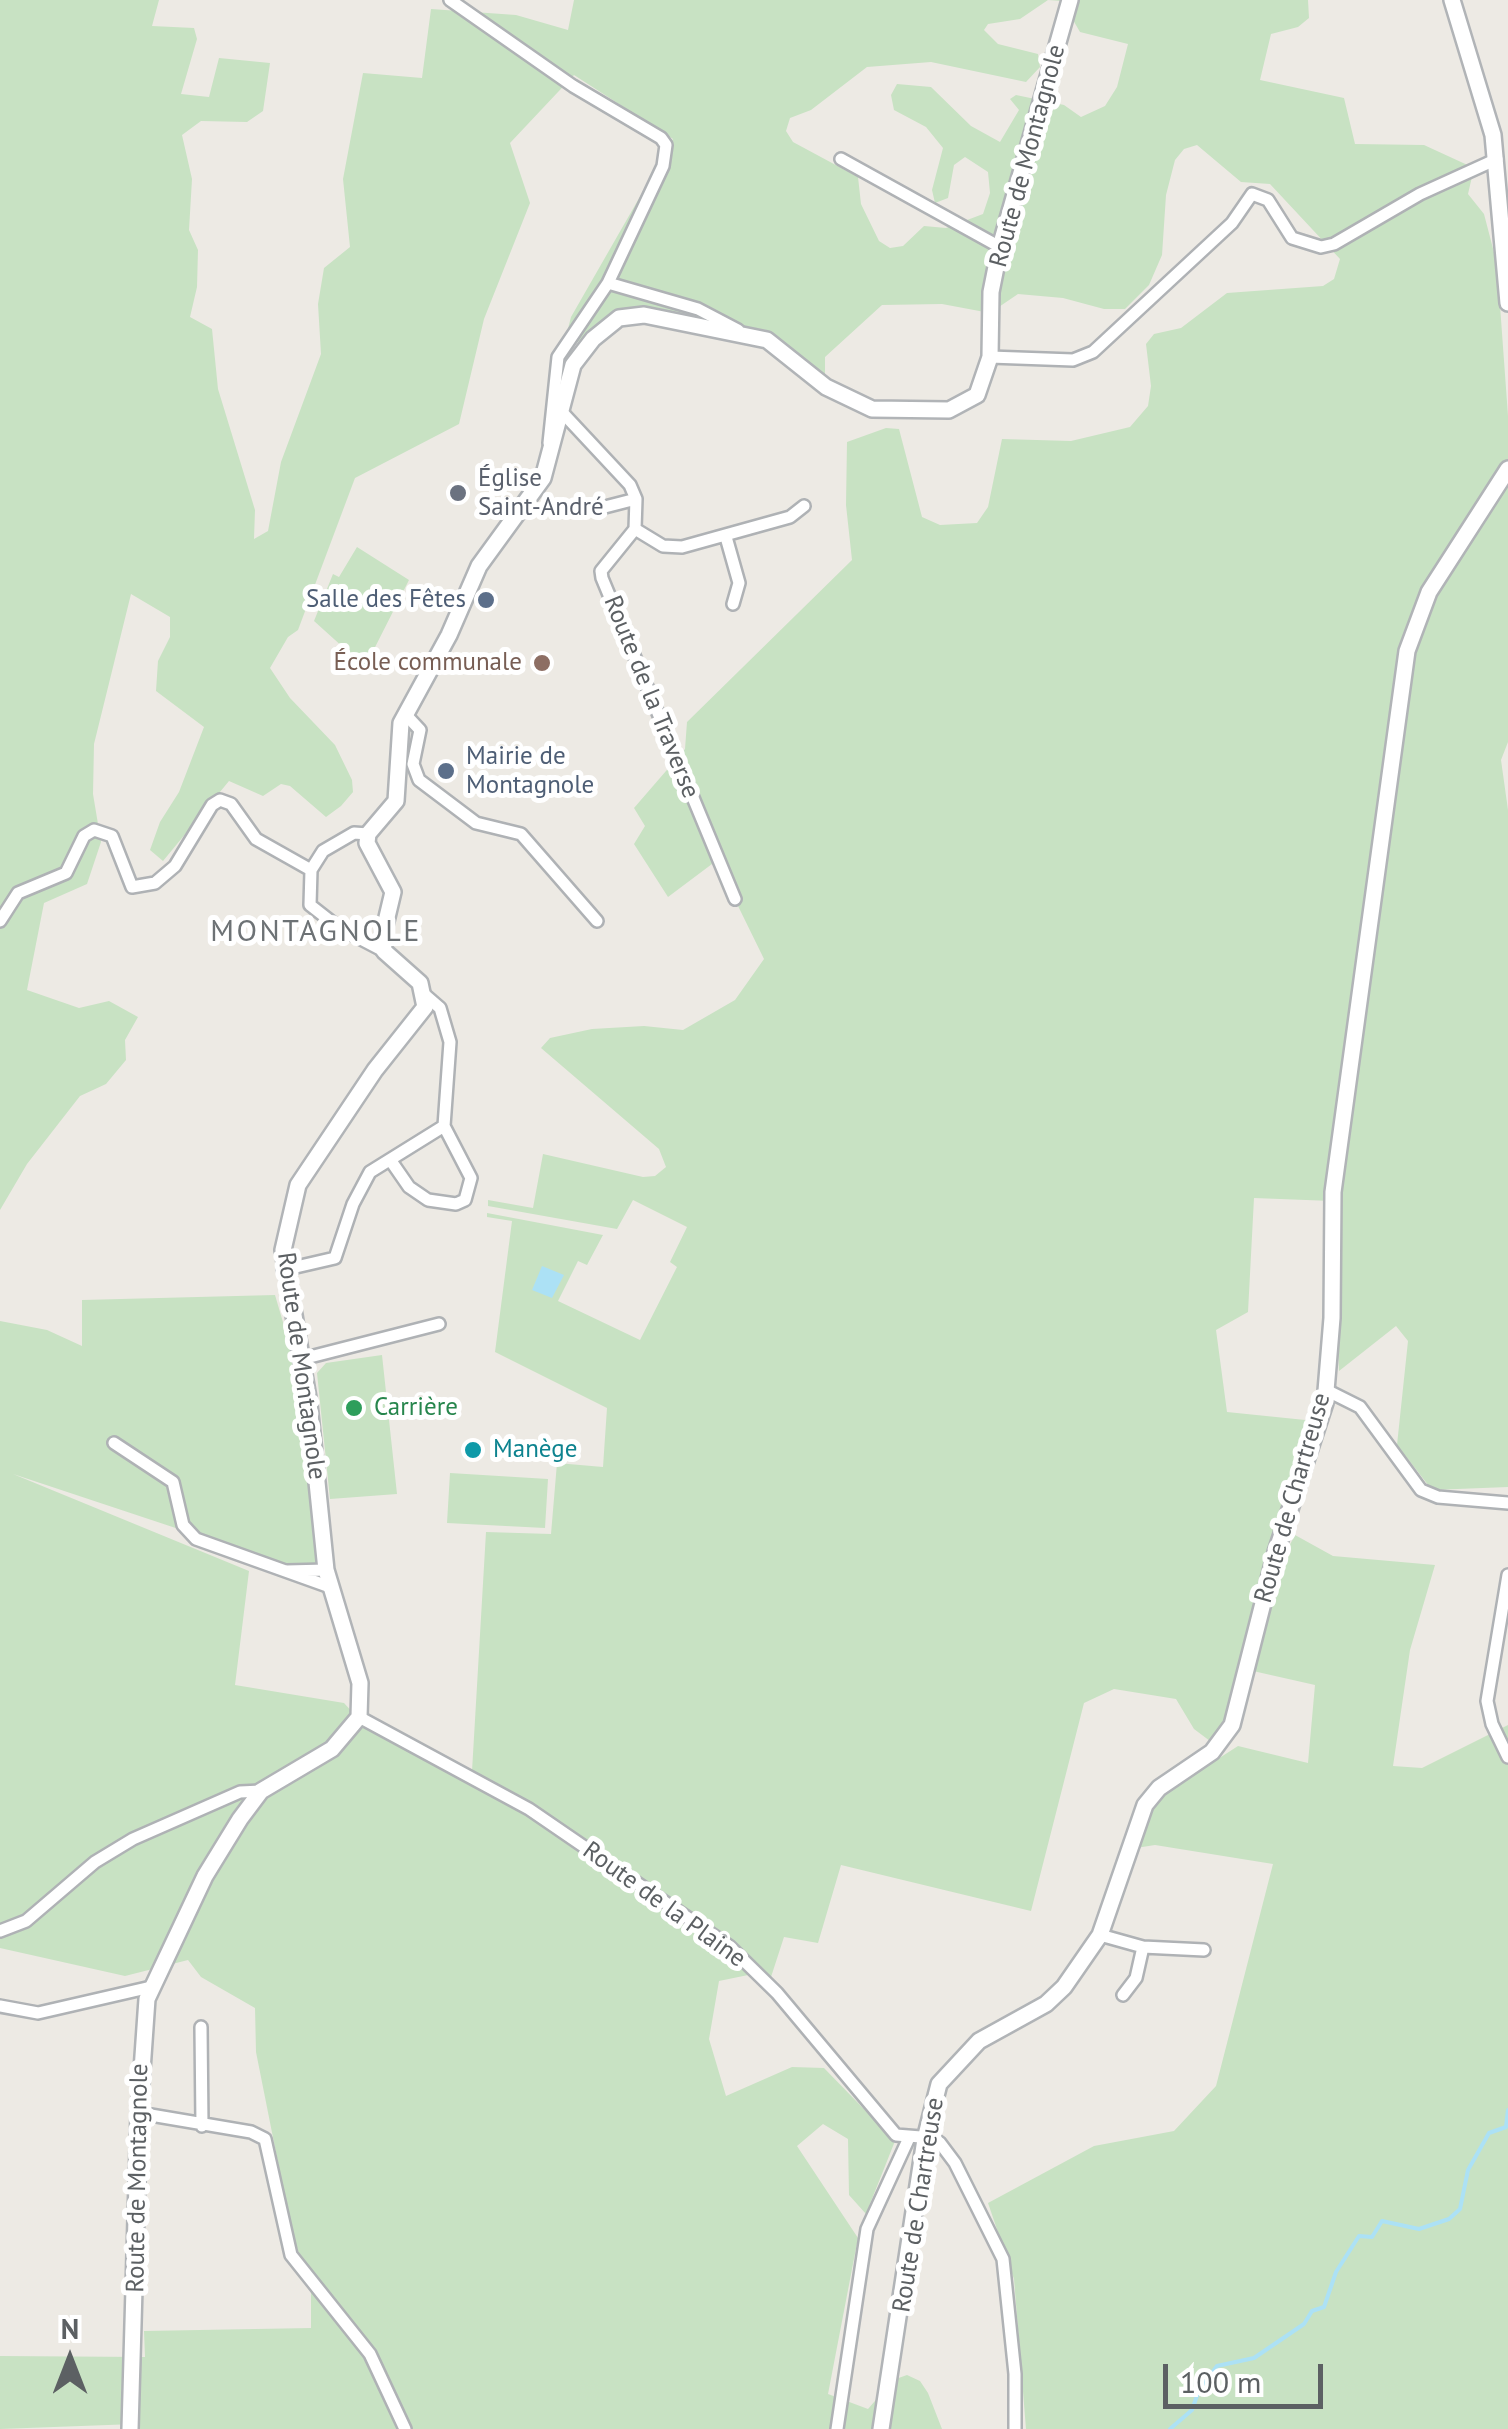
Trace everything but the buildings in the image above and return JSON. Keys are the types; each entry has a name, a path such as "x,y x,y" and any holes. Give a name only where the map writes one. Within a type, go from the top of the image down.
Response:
{"street":[{"path":"450,0 666,145 663,166 608,284 558,357 548,433 550,461"},
{"name":"Route de Montagnole","path":"368,834 396,801 397,742 406,715 449,636 479,566 533,496 550,461 560,410 580,354 619,318 644,315 742,332 780,348 844,398 886,411 963,406 981,388 990,357 991,292 1000,248 1070,0"},
{"path":"1452,0 1494,135 1508,303"},
{"path":"841,158 1000,248"},
{"path":"990,357 1073,360 1093,352 1232,223 1252,194 1268,200 1300,244 1321,246 1334,244 1420,194 1496,159"},
{"path":"608,284 698,308 742,332"},
{"path":"560,410 630,484 636,499 635,529 674,548 726,537 790,516 804,506"},
{"name":"Route de Chartreuse","path":"882,2429 934,2097 948,2070 978,2041 1058,1994 1100,1934 1145,1805 1159,1788 1212,1752 1232,1725 1276,1552 1316,1438 1326,1390 1332,1318 1333,1192 1407,651 1436,578 1508,469"},
{"path":"597,509 636,499"},
{"name":"Route de la Traverse","path":"635,529 601,571 602,578 734,899"},
{"path":"726,537 739,582 733,604"},
{"path":"406,715 420,730 412,764 419,780 476,823 521,834 596,921"},
{"path":"0,921 18,894 66,874 84,836 94,830 112,836 132,887 155,883 175,866 212,805 220,800 230,804 256,839 311,870"},
{"path":"384,951 383,934 394,892 368,851 368,834 354,833 330,844 311,870 313,912 384,951 414,976 426,996 440,1008 450,1042 444,1126 472,1186 465,1200 456,1204 428,1200 409,1187 390,1161"},
{"name":"Route de Montagnole","path":"130,2429 142,2038 151,1986 205,1876 261,1791 332,1749 359,1717 360,1684 326,1570 302,1359 284,1270 284,1237 298,1185 375,1070 423,1010 426,996"},
{"path":"284,1270 335,1258 353,1204 370,1172 444,1126"},
{"path":"302,1359 439,1324"},
{"path":"1326,1390 1360,1407 1421,1490 1438,1497 1508,1503"},
{"path":"114,1443 173,1482 184,1525 196,1539 287,1571 301,1580 330,1587"},
{"path":"287,1571 326,1570"},
{"path":"1508,1575 1487,1702 1492,1724 1508,1758"},
{"name":"Route de la Plaine","path":"359,1717 529,1809 729,1946 777,1993 896,2136 908,2140"},
{"path":"0,1932 26,1920 120,1846 229,1797 261,1791"},
{"path":"1100,1934 1143,1947 1204,1950"},
{"path":"1124,1995 1136,1978 1143,1947"},
{"path":"0,2006 38,2013 151,1986"},
{"path":"202,2027 202,2126"},
{"path":"139,2114 251,2132 265,2139 291,2255 370,2354 405,2429"},
{"path":"836,2429 867,2229 908,2140 925,2139 940,2144 955,2163 1003,2259 1016,2374 1015,2429"}],"green space":[{"path":"0,0 159,0 152,26 194,28 197,39 181,94 209,97 219,58 270,63 263,111 247,122 201,121 182,135 192,179 189,230 198,250 197,287 190,317 212,329 218,389 255,510 254,539 268,531 281,462 321,354 318,304 324,268 350,247 343,179 363,73 422,78 431,9 516,15 568,30 574,0 1048,0 1308,0 1309,18 1298,27 1271,34 1260,80 1344,98 1355,144 1424,145 1474,168 1468,194 1484,214 1497,264 1508,416 1508,742 1501,760 1508,810 1508,1487 1432,1490 1397,1445 1408,1341 1396,1326 1339,1371 1332,1201 1254,1198 1248,1312 1216,1330 1227,1412 1315,1421 1248,1630 1227,1715 1210,1741 1194,1729 1176,1699 1114,1689 1084,1703 1031,1911 841,1865 818,1943 784,1937 771,1977 733,1943 635,1874 526,1801 472,1771 486,1532 551,1534 557,1463 603,1467 607,1408 495,1352 512,1221 487,1217 487,1213 603,1235 587,1265 578,1261 558,1301 640,1340 677,1267 670,1262 687,1227 633,1200 617,1229 488,1206 488,1200 533,1208 543,1154 643,1177 655,1176 666,1167 659,1149 541,1048 550,1038 592,1029 644,1026 683,1030 735,1000 764,959 716,861 668,897 634,844 645,826 634,808 685,749 687,722 852,560 846,505 847,442 886,428 899,429 922,517 940,525 977,523 988,507 1002,439 1071,441 1130,427 1148,406 1151,386 1146,344 1154,334 1181,328 1227,293 1323,286 1334,279 1340,259 1270,184 1241,182 1197,145 1184,149 1175,160 1166,195 1162,255 1149,285 1125,309 1018,294 990,313 942,304 882,305 825,357 825,375 766,330 639,307 596,327 561,356 571,317 673,139 574,75 510,143 530,203 484,319 459,424 355,478 298,630 288,637 270,668 290,698 335,745 352,780 353,792 341,806 326,817 290,786 281,784 263,796 229,781 163,861 150,850 160,822 179,792 204,727 156,691 158,661 170,637 170,617 131,594 94,744 93,794 101,842 87,884 44,903 27,990 79,1008 109,1001 138,1017 125,1040 126,1060 106,1084 80,1096 27,1164 0,1210","holes":["1048,0 1062,1 1080,32 1128,44 1117,87 1105,106 1081,117 1064,105 1016,95 1010,99 1019,110 1000,142 971,126 931,87 897,84 891,95 894,110 926,127 943,148 932,190 935,203 948,198 954,165 965,157 988,172 990,193 983,214 946,228 924,226 903,246 890,248 879,241 861,204 858,177 793,142 786,131 790,118 811,110 867,67 931,62 1026,82 1040,67 1038,54 998,44 984,30 988,24 1020,19"]},
{"path":"357,547 409,580 365,667 314,621 333,574 339,577"},
{"path":"275,1295 290,1346 297,1346 323,1553 318,1564 287,1565 13,1474 249,1571 235,1685 344,1703 368,1729 525,1812 753,1974 719,1981 709,2039 726,2096 792,2067 824,2068 895,2141 866,2214 849,2195 848,2139 823,2124 797,2146 858,2238 828,2394 868,2409 893,2380 907,2375 920,2381 928,2393 942,2429 135,2429 135,2424 0,2429 0,2356 145,2357 144,2331 311,2328 311,2293 291,2228 256,2052 255,2008 201,1977 188,1960 125,1976 0,1948 0,1321 47,1330 82,1346 82,1300"},
{"name":"Carrière","path":"382,1355 397,1494 330,1499 317,1373 326,1363"},
{"name":"Carrière","path":"450,1473 548,1479 545,1528 447,1523"},
{"path":"1295,1535 1333,1556 1435,1565 1410,1650 1393,1766 1422,1768 1508,1725 1508,2429 1026,2429 1014,2279 988,2203 1094,2146 1174,2131 1216,2086 1273,1864 1155,1845 1136,1848 1159,1797 1238,1746 1308,1763 1315,1685 1253,1671 1284,1556"}],"water":[{"path":"542,1266 564,1275 552,1298 532,1290"}],"waterway":[{"path":"1170,2429 1192,2410 1199,2390 1217,2366 1254,2358 1304,2324 1312,2311 1324,2307 1336,2272 1359,2236 1372,2237 1382,2221 1419,2229 1449,2219 1460,2209 1468,2170 1489,2133 1506,2127 1508,2110"}],"place":[{"name":"Église Saint-André","path":"458,493"},
{"name":"Salle des Fêtes","path":"486,600"},
{"name":"École communale","path":"542,663"},
{"name":"Mairie de Montagnole","path":"446,771"},
{"name":"Carrière","path":"354,1408"},
{"name":"Manège","path":"473,1450"}],"district":[{"name":"MONTAGNOLE","path":"316,932"}]}
